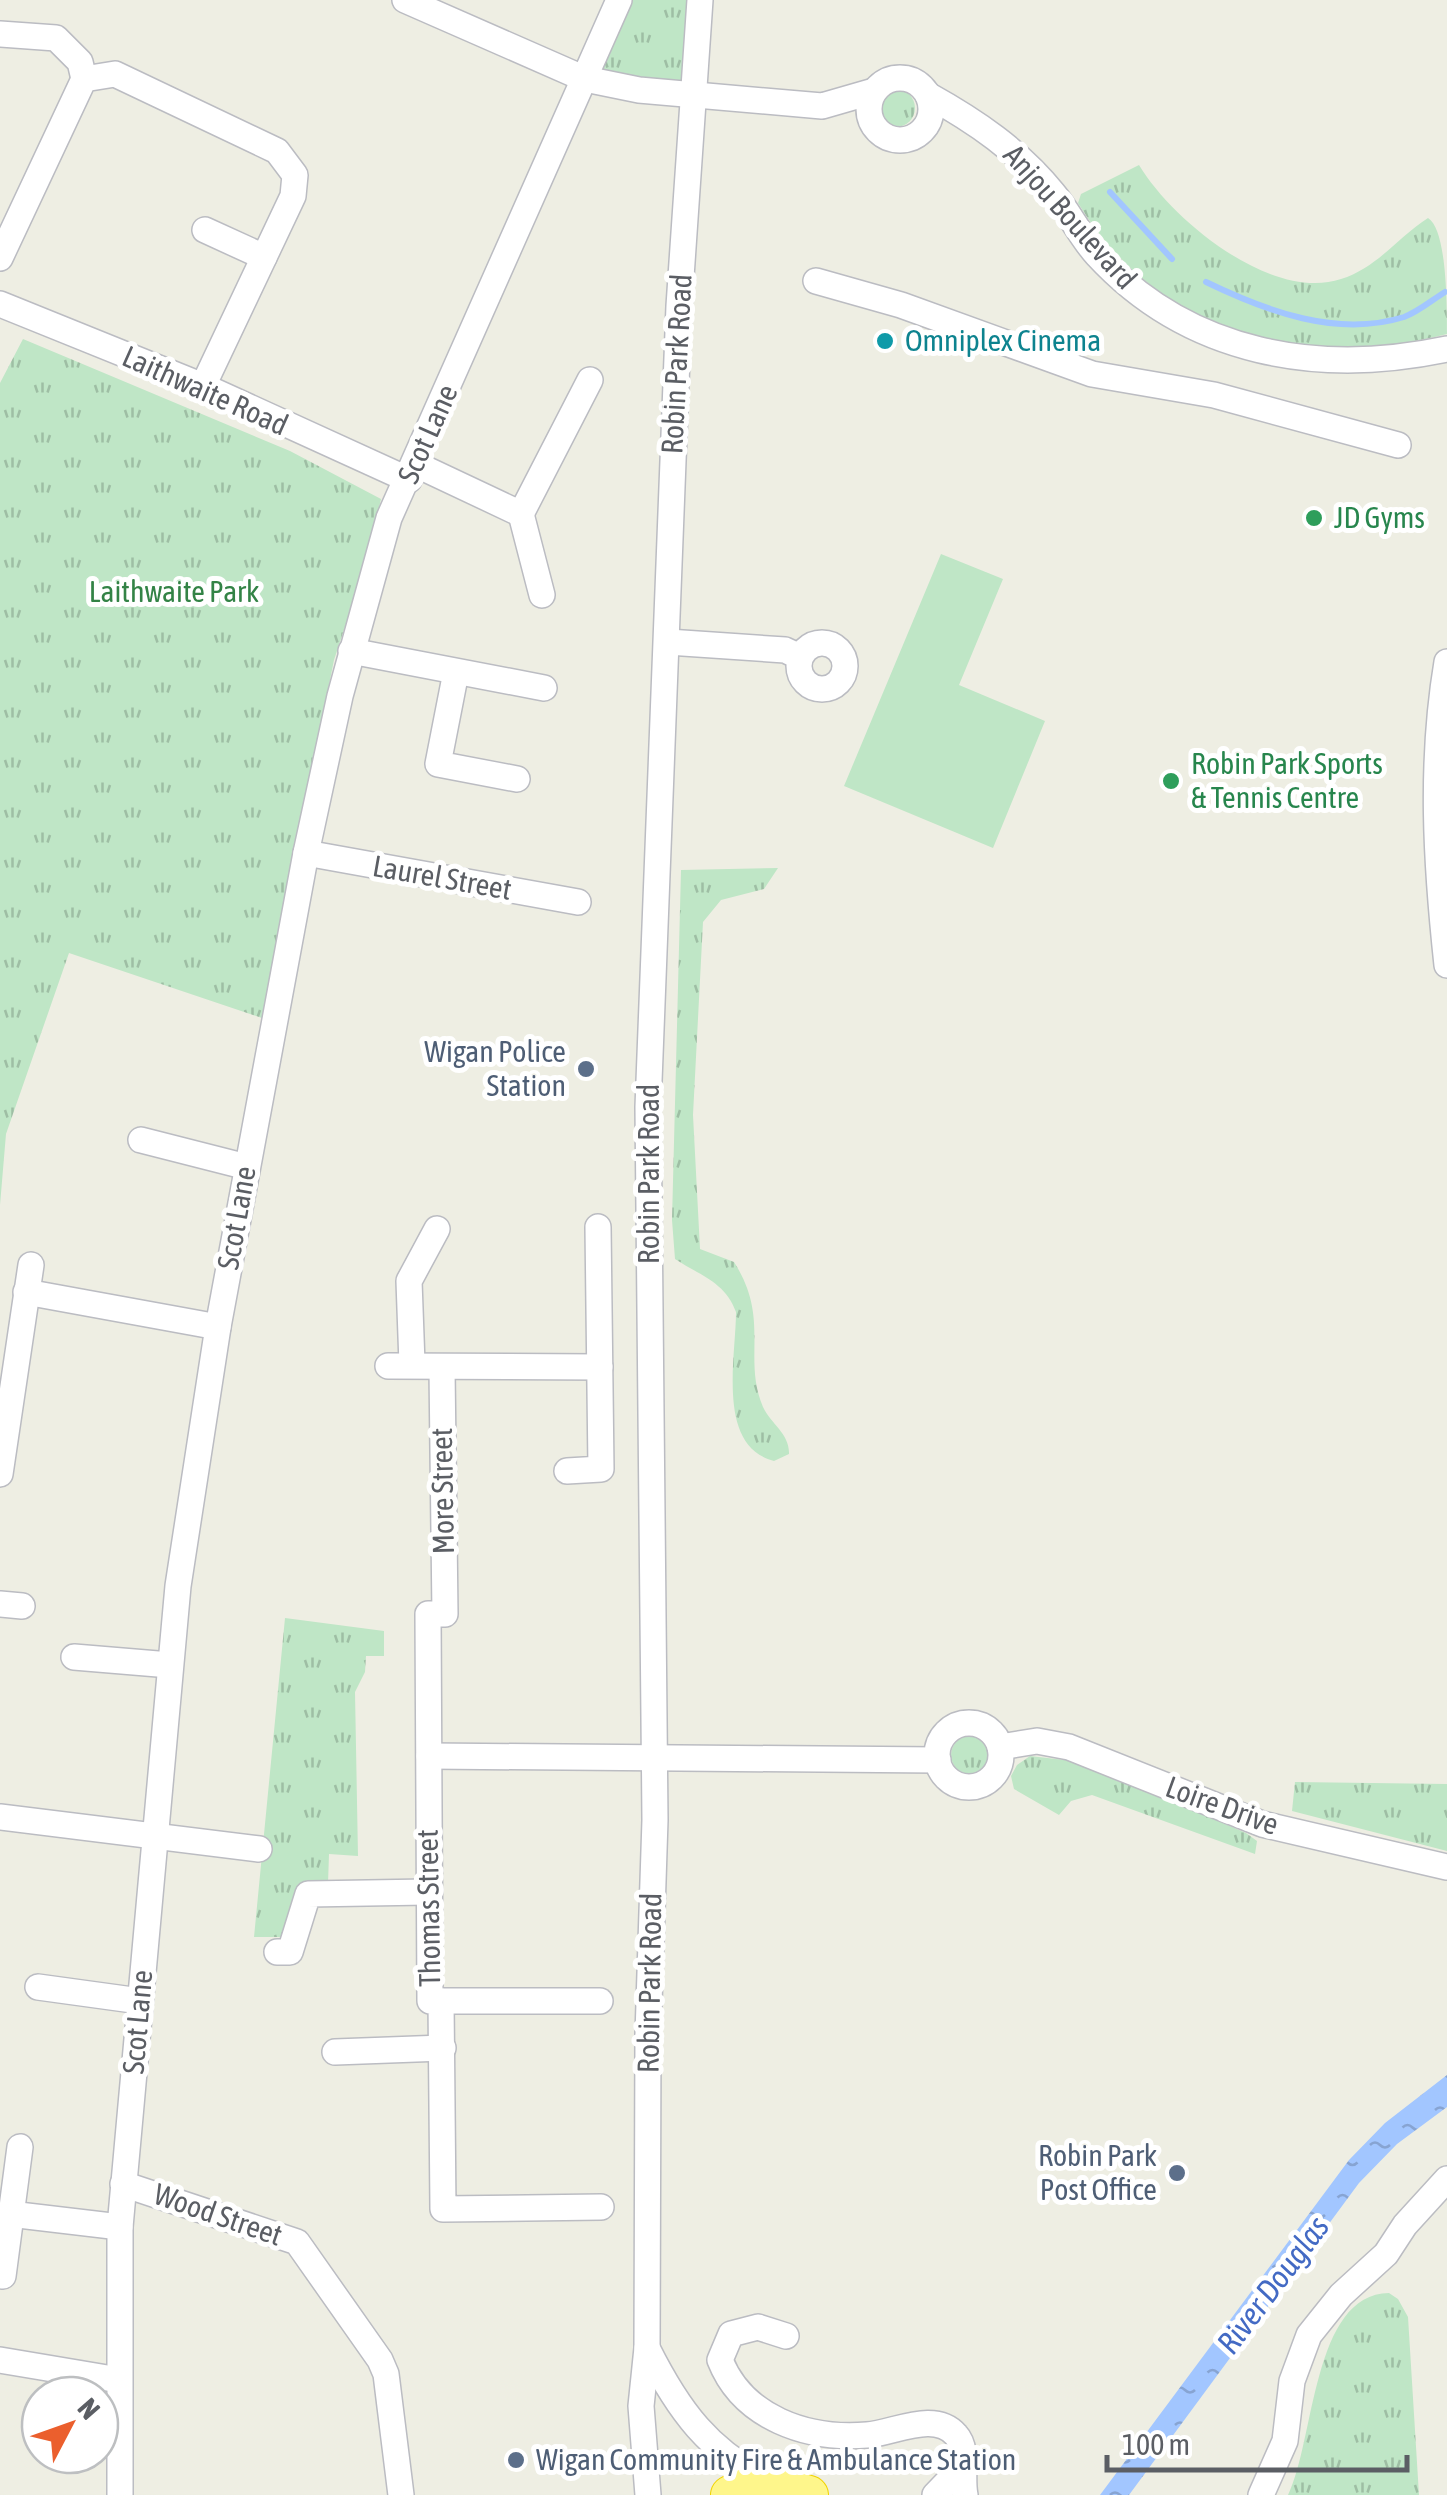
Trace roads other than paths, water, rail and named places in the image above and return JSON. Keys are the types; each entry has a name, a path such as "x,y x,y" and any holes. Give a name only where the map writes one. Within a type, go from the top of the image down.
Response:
{"highway":[{"path":"730,2495 758,2485 794,2490"}],"street":[{"name":"Anjou Boulevard","path":"406,0 585,78 695,97 822,106 876,128 884,136 904,140 924,128 956,124 979,128"},
{"name":"Scot Lane","path":"118,2375 123,2184 170,1665 192,1477 306,853 352,652 389,518 619,0"},
{"name":"Robin Park Road","path":"648,2495 641,2406 647,2348 654,1758 648,1107 679,306 700,0"},
{"path":"0,34 56,38 80,62 84,79 0,258"},
{"path":"84,79 116,74 286,157 296,185 204,386"},
{"name":"Anjou Boulevard","path":"822,106 874,92 887,80 903,78 917,82 928,95 1017,154 1054,194 1094,252 1132,288 1202,333 1278,356 1340,363 1394,360 1447,349"},
{"path":"874,92 869,106 876,128"},
{"path":"924,128 930,112 928,95"},
{"path":"205,230 264,257"},
{"path":"816,281 901,305 1092,374 1214,395 1398,445"},
{"name":"Laithwaite Road","path":"3,314 204,386 521,514"},
{"path":"542,595 521,514 590,380"},
{"path":"668,642 785,650 800,656"},
{"path":"352,652 544,688"},
{"path":"1447,662 1438,720 1436,808 1447,965"},
{"path":"456,672 438,764 517,779"},
{"name":"Laurel Street","path":"306,853 578,902"},
{"path":"142,1140 247,1166"},
{"path":"567,1471 601,1469 598,1227"},
{"path":"437,1229 409,1281 400,1365 600,1367"},
{"path":"0,1474 30,1264"},
{"path":"26,1292 218,1327"},
{"name":"More Street","path":"442,1368 444,1614"},
{"name":"Thomas Street","path":"444,1614 428,1614 430,2002 441,2002 443,2048 437,2218 601,2207"},
{"path":"74,1657 170,1665"},
{"path":"962,1724 989,1730 1000,1747 998,1768 983,1784 972,1787 954,1783 938,1760 940,1741 962,1724"},
{"name":"Loire Drive","path":"1000,1747 1036,1741 1069,1747 1262,1824 1447,1867"},
{"path":"428,1756 938,1760"},
{"path":"0,1818 260,1848"},
{"path":"278,1952 290,1952 308,1894 427,1892"},
{"path":"38,1988 140,2001"},
{"path":"441,2002 600,2001"},
{"path":"335,2052 443,2048"},
{"path":"2,2276 20,2147"},
{"path":"1261,2495 1285,2441 1292,2382 1309,2336 1340,2295 1386,2254 1405,2225 1447,2179"},
{"name":"Wood Street","path":"123,2184 297,2242 380,2360 392,2412 399,2483"},
{"path":"10,2214 120,2227"},
{"path":"786,2336 744,2328 723,2343 720,2360 728,2380 761,2413 794,2428 832,2435 868,2435 939,2424 959,2438 965,2495"},
{"path":"647,2348 692,2426 746,2470 794,2490"},
{"path":"0,2360 88,2375"},
{"path":"935,2495 962,2467"}],"water":[{"name":"River Douglas","path":"1447,2075 1447,2107 1397,2144 1359,2183 1129,2495 1100,2495 1349,2160 1385,2123"}],"waterway":[{"path":"1110,192 1172,259"},
{"path":"1206,282 1253,303 1328,323 1379,323 1404,317 1445,292"}],"place":[{"name":"Omniplex Cinema","path":"885,341"},
{"name":"JD Gyms","path":"1314,518"},
{"name":"Robin Park Sports & Tennis Centre","path":"1171,781"},
{"name":"Wigan Police Station","path":"586,1069"},
{"name":"Robin Park Post Office","path":"1177,2173"},
{"name":"Wigan Community Fire & Ambulance Station","path":"516,2460"}],"park label":[{"name":"Laithwaite Park","path":"174,592"}]}
